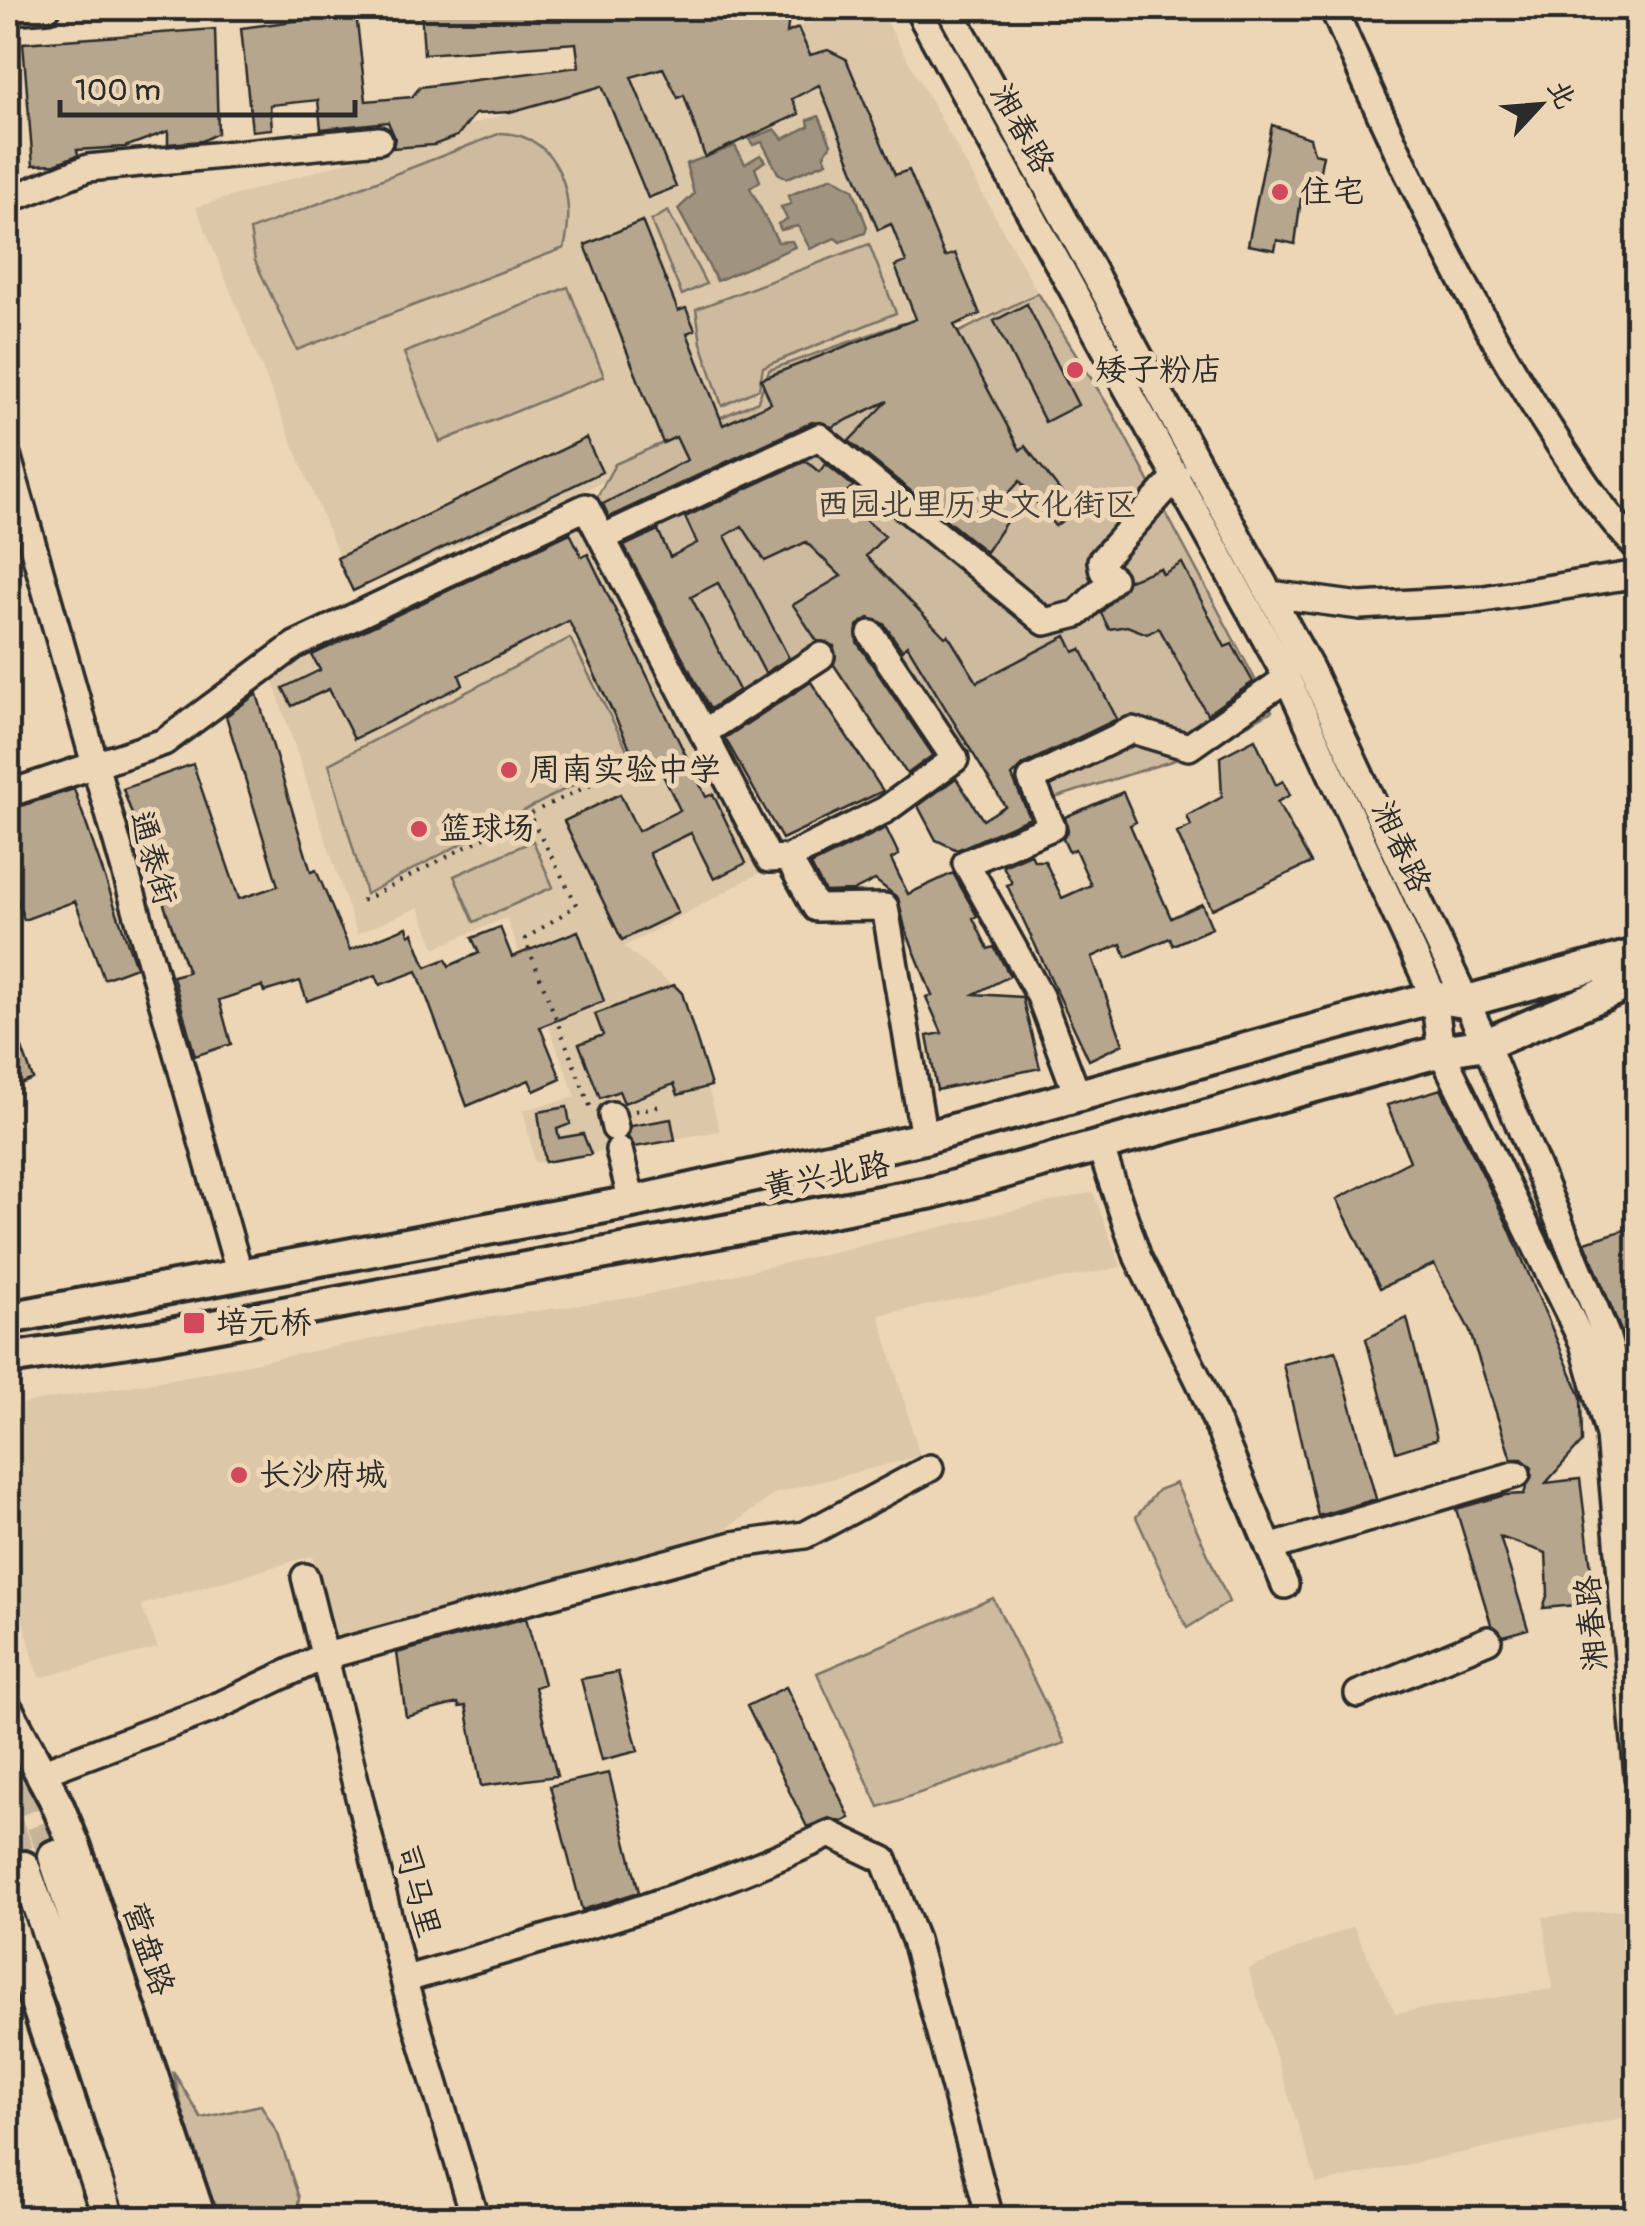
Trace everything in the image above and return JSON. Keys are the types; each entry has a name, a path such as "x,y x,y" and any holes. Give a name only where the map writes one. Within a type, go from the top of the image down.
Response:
{"main road":[{"name":"黄兴北路","path":"8,1318 632,1202 924,1138 1449,999 1638,954"},
{"name":"黄兴北路","path":"8,1359 155,1337 933,1192 1442,1051 1486,1044 1638,980"},
{"name":"营盘路","path":"8,1712 41,1772 81,1864 200,2218"},
{"name":"营盘路","path":"54,1856 172,2218"},
{"path":"24,1867 84,2034 143,2218"},
{"path":"8,1919 109,2218"}],"street":[{"path":"8,11 47,8"},
{"name":"湘春路","path":"917,8 1287,678 1449,999 1486,1044 1606,1335 1633,1431 1638,1485"},
{"name":"湘春路","path":"949,8 1311,670 1449,999 1442,1051 1583,1343 1609,1435 1632,1625 1638,1777"},
{"path":"1332,8 1417,190 1501,353 1560,445 1638,548"},
{"path":"8,200 88,168 379,140"},
{"path":"602,538 818,437 1044,622 1077,614 1114,579 1104,571 1102,562 1177,476"},
{"name":"通泰街","path":"8,458 240,1275"},
{"path":"8,794 164,742 294,645 586,507 769,859 788,858 884,810 955,759 871,634"},
{"path":"1270,594 1360,606 1484,598 1638,574"},
{"path":"703,733 821,656"},
{"path":"1078,1096 1040,996 966,863 1052,827 1031,779 1132,730 1189,747 1287,678"},
{"path":"788,858 816,908 885,907 924,1138"},
{"path":"615,1131 632,1202"},
{"path":"1100,1146 1138,1258 1200,1382 1285,1586"},
{"path":"41,1772 214,1708 322,1657 733,1545 805,1535 930,1468"},
{"path":"1270,1548 1517,1474"},
{"name":"司马里","path":"304,1576 406,1979 475,2218"},
{"path":"1358,1694 1488,1640"},
{"path":"406,1979 659,1906 750,1873 830,1834 884,1860 915,1940 990,2218"}],"path":[{"path":"362,901 528,814 626,768"},
{"path":"528,814 577,905 525,939 595,1118 615,1131 660,1106"}],"shaded area":[{"path":"860,8 879,8 1038,293 353,591 196,207"},
{"path":"819,116 831,144 824,155 827,162 787,178 778,173 762,142 753,145 749,139 775,129 783,139 809,126 808,120"},
{"path":"735,146 745,164 760,155 765,161 755,168 760,181 750,188 778,242 792,241 795,247 717,281 678,209 694,194 686,164"},
{"path":"832,177 853,189 867,227 865,233 840,242 835,238 810,249 798,226 781,230 778,224 787,219 781,207 791,204 788,196"},
{"name":"周南实验中学","path":"582,514 767,869 624,947 682,993 720,1131 535,1163 523,1110 576,1097 506,918 435,948 419,907 357,934 270,672"},
{"path":"1093,1192 1121,1267 879,1315 920,1456 776,1493 725,1530 331,1643 312,1556 141,1605 158,1648 39,1678 8,1568 8,1418 20,1404 183,1377 462,1321 637,1297"},
{"path":"1624,1909 1637,2030 1637,2115 1317,2184 1248,1969 1353,1926 1396,2013 1552,1989 1543,1917"}],"green space":[{"path":"501,133 521,136 538,145 560,173 568,210 564,248 297,350 255,261 250,230"},
{"path":"668,211 706,284 682,295 651,221"},
{"path":"869,244 896,313 763,367 759,389 722,406 701,343 696,309"},
{"path":"568,287 604,376 440,442 404,353"},
{"name":"西园北里历史文化街区","path":"1038,293 1112,412 1272,711 1197,753 1048,800 1010,735 965,754 868,626 709,725 595,501 615,464 758,401 769,370 903,323 919,352"},
{"name":"篮球场","path":"570,638 630,755 366,894 329,764"},
{"path":"533,841 553,887 474,922 454,876"},
{"path":"1176,1483 1229,1602 1187,1628 1136,1517 1158,1490"},
{"path":"993,1598 1065,1743 879,1807 817,1673"},
{"path":"173,2071 201,2118 261,2105 278,2134 299,2198 297,2218 209,2218"}],"building":[{"path":"421,8 790,8 787,33 798,28 810,55 828,50 846,59 895,175 909,170 945,257 955,253 980,314 954,325 1020,450 1025,446 1076,511 1055,526 1020,481 995,508 1008,519 986,552 849,441 888,401 832,427 812,422 609,517 603,504 687,460 676,437 663,443 585,245 642,221 678,311 686,308 695,330 687,333 723,425 771,403 761,379 916,319 895,266 906,262 891,224 878,230 819,85 792,99 799,114 705,157 684,95 678,98 663,68 631,77 676,187 648,198 602,86 510,112 475,114 457,136 434,145 393,148 395,138 388,122 321,129 318,100 270,105 272,129 252,131 241,28 356,13 366,101 412,97 420,87 579,67 576,43 424,54"},
{"path":"215,29 218,133 202,141 168,144 168,131 125,147 77,150 78,155 55,164 33,165 23,43"},
{"name":"住宅","path":"1272,125 1310,138 1314,153 1323,155 1317,186 1303,183 1295,244 1277,240 1275,250 1248,245"},
{"path":"1027,304 1078,405 1045,422 994,321"},
{"path":"586,438 602,472 353,591 337,558"},
{"path":"806,461 819,472 826,464 853,486 840,499 885,536 866,556 945,637 948,635 977,682 1066,636 1074,652 1081,649 1117,719 1024,764 1012,776 1030,818 957,850 936,840 918,806 956,778 983,820 1005,806 907,645 902,650 884,624 869,618 857,626 857,642 933,755 907,774 834,665 834,646 817,641 793,605 841,576 806,542 765,561 742,526 725,536 789,658 765,673 718,583 691,597 739,690 710,709 624,546 658,530 670,557 697,543 685,517"},
{"path":"570,533 582,557 588,554 706,797 713,794 746,863 714,879 691,833 649,853 678,913 622,940 564,821 620,794 638,831 680,810 656,761 640,769 569,621 459,675 463,685 354,739 329,689 292,706 283,688 320,670 312,655"},
{"path":"1182,563 1225,647 1232,644 1253,682 1207,714 1159,628 1147,634 1127,626 1109,629 1101,613 1129,580 1160,568 1163,574"},
{"path":"811,682 883,791 782,839 725,738"},
{"path":"257,694 311,872 316,870 350,950 407,927 426,967 446,959 449,966 479,953 472,938 500,927 512,957 578,931 604,1001 540,1027 561,1079 534,1091 529,1080 467,1106 417,971 380,985 376,975 307,1001 300,981 264,992 262,986 219,1000 231,1044 195,1056 173,976 188,972 123,789 193,764 239,899 278,886 226,716"},
{"path":"1255,739 1276,785 1283,781 1290,795 1277,802 1311,863 1212,909 1177,833 1191,826 1187,816 1222,797 1220,757"},
{"path":"74,789 136,967 104,979 75,901 24,920 8,873 8,810"},
{"path":"1123,792 1136,822 1130,825 1171,918 1202,904 1212,928 1173,945 1170,938 1126,957 1121,944 1092,957 1123,1044 1089,1060 1007,885 1012,883 1003,866 1031,854 1034,861 1045,861 1062,898 1091,885 1075,849 1069,852 1063,839 1068,830 1065,817"},
{"path":"886,828 899,855 891,859 908,894 953,873 977,916 973,918 988,949 994,947 1010,976 974,994 1022,997 1040,1068 937,1090 927,1036 942,1033 926,997 932,995 905,928 898,898 875,880 853,891 825,892 811,865"},
{"path":"674,985 682,993 711,1086 678,1095 674,1084 624,1103 619,1091 600,1098 579,1044 603,1035 595,1014"},
{"path":"8,1015 33,1079 8,1089"},
{"path":"1441,1089 1509,1228 1581,1397 1582,1442 1546,1483 1580,1479 1594,1592 1578,1599 1576,1605 1543,1608 1548,1593 1546,1553 1500,1537 1528,1629 1503,1636 1491,1624 1456,1509 1505,1495 1524,1494 1532,1468 1522,1459 1511,1459 1469,1329 1434,1264 1380,1288 1337,1199 1410,1161 1387,1105"},
{"path":"567,1107 570,1124 557,1129 559,1138 583,1134 591,1154 545,1162 538,1112"},
{"path":"671,1119 675,1140 635,1147 628,1137 631,1126"},
{"path":"1638,1226 1638,1373 1585,1242"},
{"path":"1407,1318 1437,1439 1396,1452 1366,1339"},
{"path":"1336,1351 1376,1499 1318,1516 1283,1364"},
{"path":"526,1618 544,1684 535,1687 557,1776 481,1786 466,1706 459,1707 458,1703 406,1717 397,1653"},
{"path":"618,1672 638,1751 602,1760 581,1679"},
{"path":"786,1687 850,1818 842,1822 829,1818 807,1827 747,1706"},
{"path":"609,1773 639,1892 582,1910 550,1786"}],"tunnel":[{"path":"8,1740 54,1856"},
{"path":"8,1824 24,1867"}],"place":[{"name":"住宅","path":"1280,192"},
{"name":"矮子粉店","path":"1075,370"},
{"name":"周南实验中学","path":"509,770"},
{"name":"篮球场","path":"419,829"},
{"name":"培元桥","path":"194,1323"},
{"name":"长沙府城","path":"239,1475"}]}
